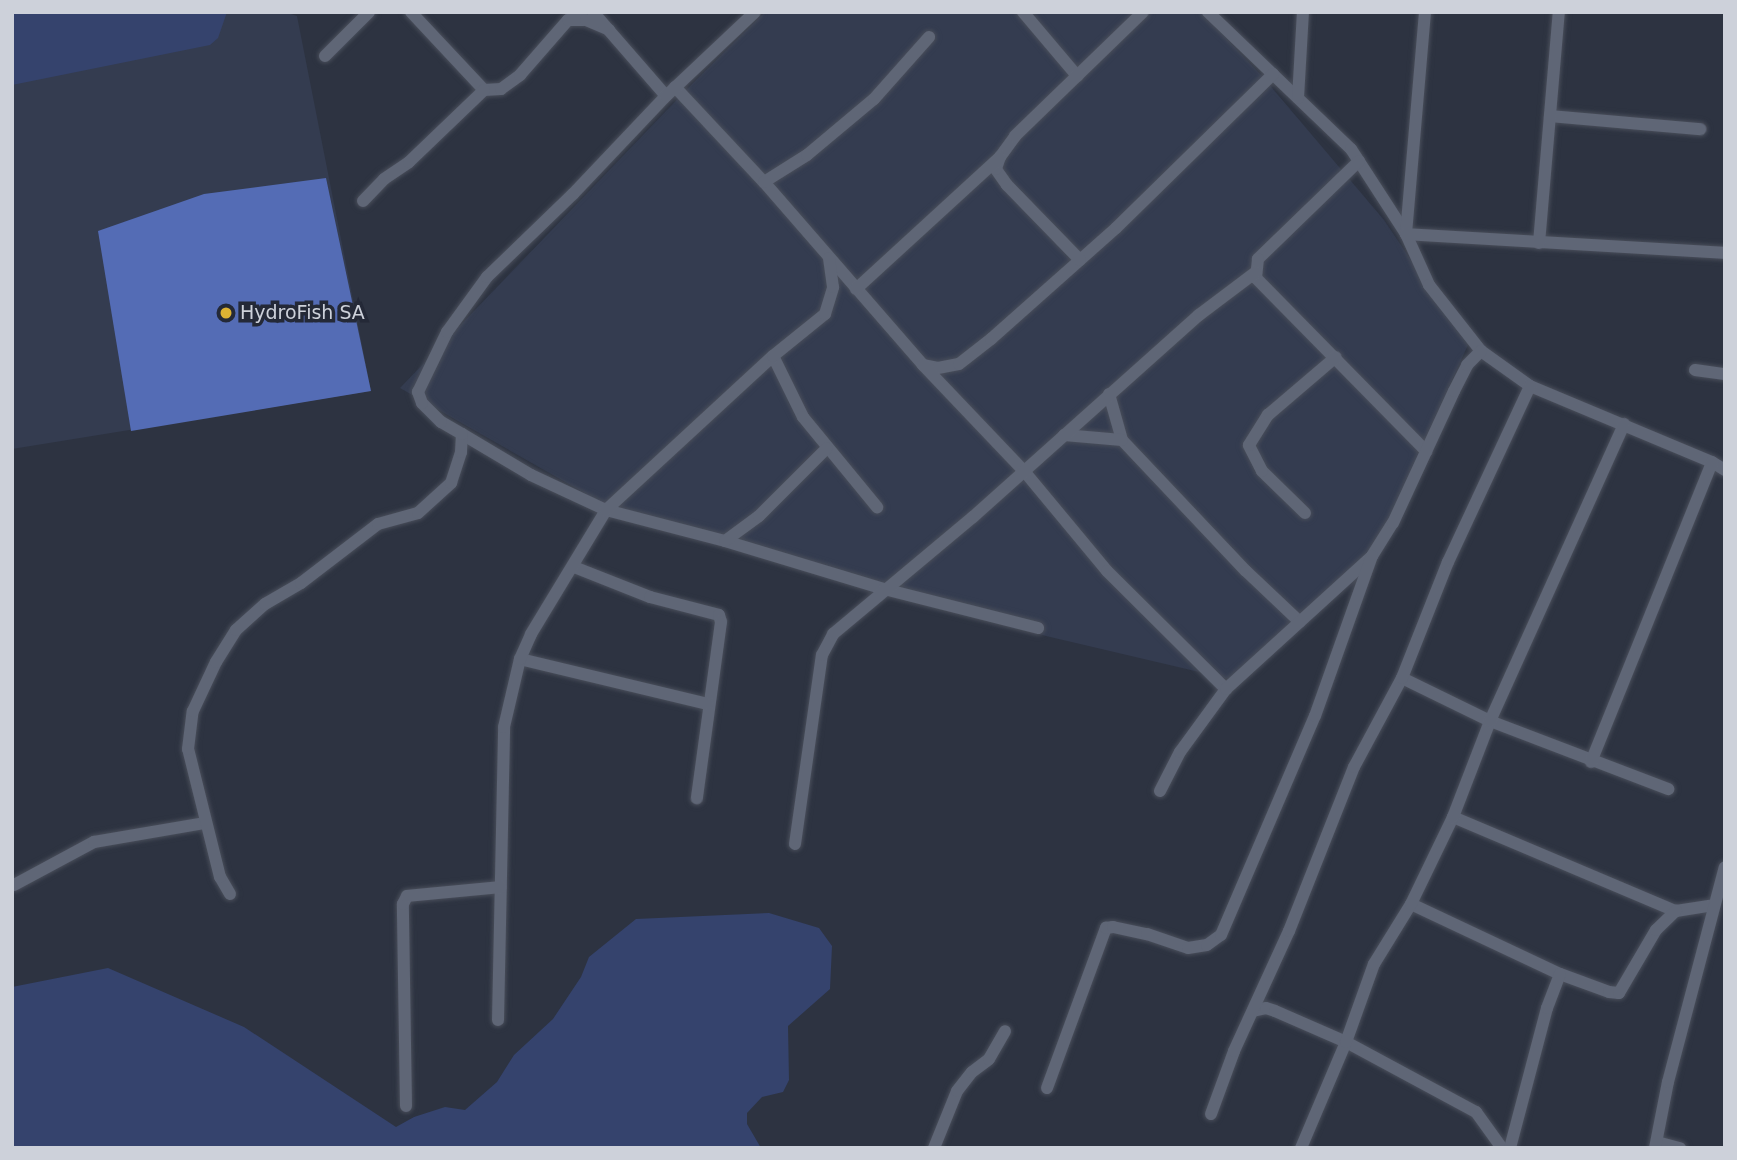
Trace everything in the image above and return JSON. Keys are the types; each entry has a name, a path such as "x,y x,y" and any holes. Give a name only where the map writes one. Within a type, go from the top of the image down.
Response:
{"street":[{"path":"325,56 369,12"},
{"path":"411,12 484,90"},
{"path":"593,12 670,92 764,182 923,365 1024,471 1107,571 1226,689"},
{"path":"755,12 670,92 573,194 486,277 447,332 418,392 422,403 462,434 531,475 606,510 725,541 884,589 1038,628"},
{"path":"1023,12 1077,76"},
{"path":"856,289 1000,157 1015,136 1143,12"},
{"path":"1208,12 1332,128 1359,161 1406,234 1429,285 1481,351 1530,386 1713,462 1725,470"},
{"path":"1298,98 1303,12"},
{"path":"1406,234 1425,12"},
{"path":"1539,243 1559,12"},
{"path":"363,201 384,179 409,162 484,90 502,89 520,75 568,20 586,20 609,30"},
{"path":"764,182 807,155 874,99 929,37"},
{"path":"923,365 938,368 959,364 1080,260 1221,128 1273,74"},
{"path":"1550,116 1700,129"},
{"path":"1000,157 996,169 1007,185 1080,260"},
{"path":"1359,161 1258,258 1257,283 1336,357 1426,451"},
{"path":"1406,234 1725,253"},
{"path":"498,1020 504,727 520,659 531,634 574,567 606,510 773,356 825,314 833,287 830,258"},
{"path":"795,844 822,655 833,634 973,517 1222,295 1256,272"},
{"path":"1160,791 1180,752 1226,689 1371,556 1393,523 1467,365 1481,351"},
{"path":"773,356 803,416 877,507"},
{"path":"1305,513 1262,471 1249,445 1268,415 1336,357"},
{"path":"1695,369 1725,374"},
{"path":"1211,1114 1358,759 1402,678 1448,562 1530,386"},
{"path":"1109,394 1122,440 1246,571 1300,622"},
{"path":"1301,1148 1346,1042 1374,964 1411,904 1453,817 1490,721 1624,424"},
{"path":"230,894 223,887 188,749 193,712 216,662 236,630 265,604 301,583 378,524 418,513 452,483 461,452 462,434"},
{"path":"1064,435 1122,440"},
{"path":"725,541 759,516 827,448"},
{"path":"1591,762 1713,462"},
{"path":"1046,1088 1106,928 1147,934 1188,948 1207,945 1221,936 1315,716 1371,556"},
{"path":"574,567 650,597 719,615 721,622 697,798"},
{"path":"520,659 709,704"},
{"path":"1402,678 1490,721 1591,762 1668,789"},
{"path":"1453,817 1676,911"},
{"path":"14,885 94,842 205,823"},
{"path":"1680,1148 1656,1145 1668,1082 1725,867"},
{"path":"406,1106 403,904 407,896 501,887"},
{"path":"1411,904 1560,974 1609,992 1619,993 1656,930 1676,911 1718,899"},
{"path":"1510,1148 1548,1008 1560,974"},
{"path":"1253,1011 1266,1008 1346,1042 1476,1112 1502,1148"},
{"path":"934,1148 957,1091 972,1072 989,1059 1005,1031"}],"shaded area":[{"path":"12,12 285,12 297,16 371,391 12,449"},
{"path":"12,12 227,12 218,38 210,45 12,85"},
{"path":"765,12 1201,12 1262,76 1384,220 1468,345 1373,553 1229,679 1046,636 604,504 400,388 691,85"},
{"name":"HydroFish SA","path":"326,178 371,391 131,431 98,231 204,194"},
{"path":"769,913 819,928 832,946 830,989 788,1026 789,1080 783,1092 762,1097 747,1113 747,1124 761,1148 12,1148 12,987 108,968 244,1027 396,1127 414,1117 445,1107 465,1110 497,1082 514,1055 553,1019 581,977 589,957 636,919"}],"place":[{"name":"HydroFish SA","path":"226,313"}]}
